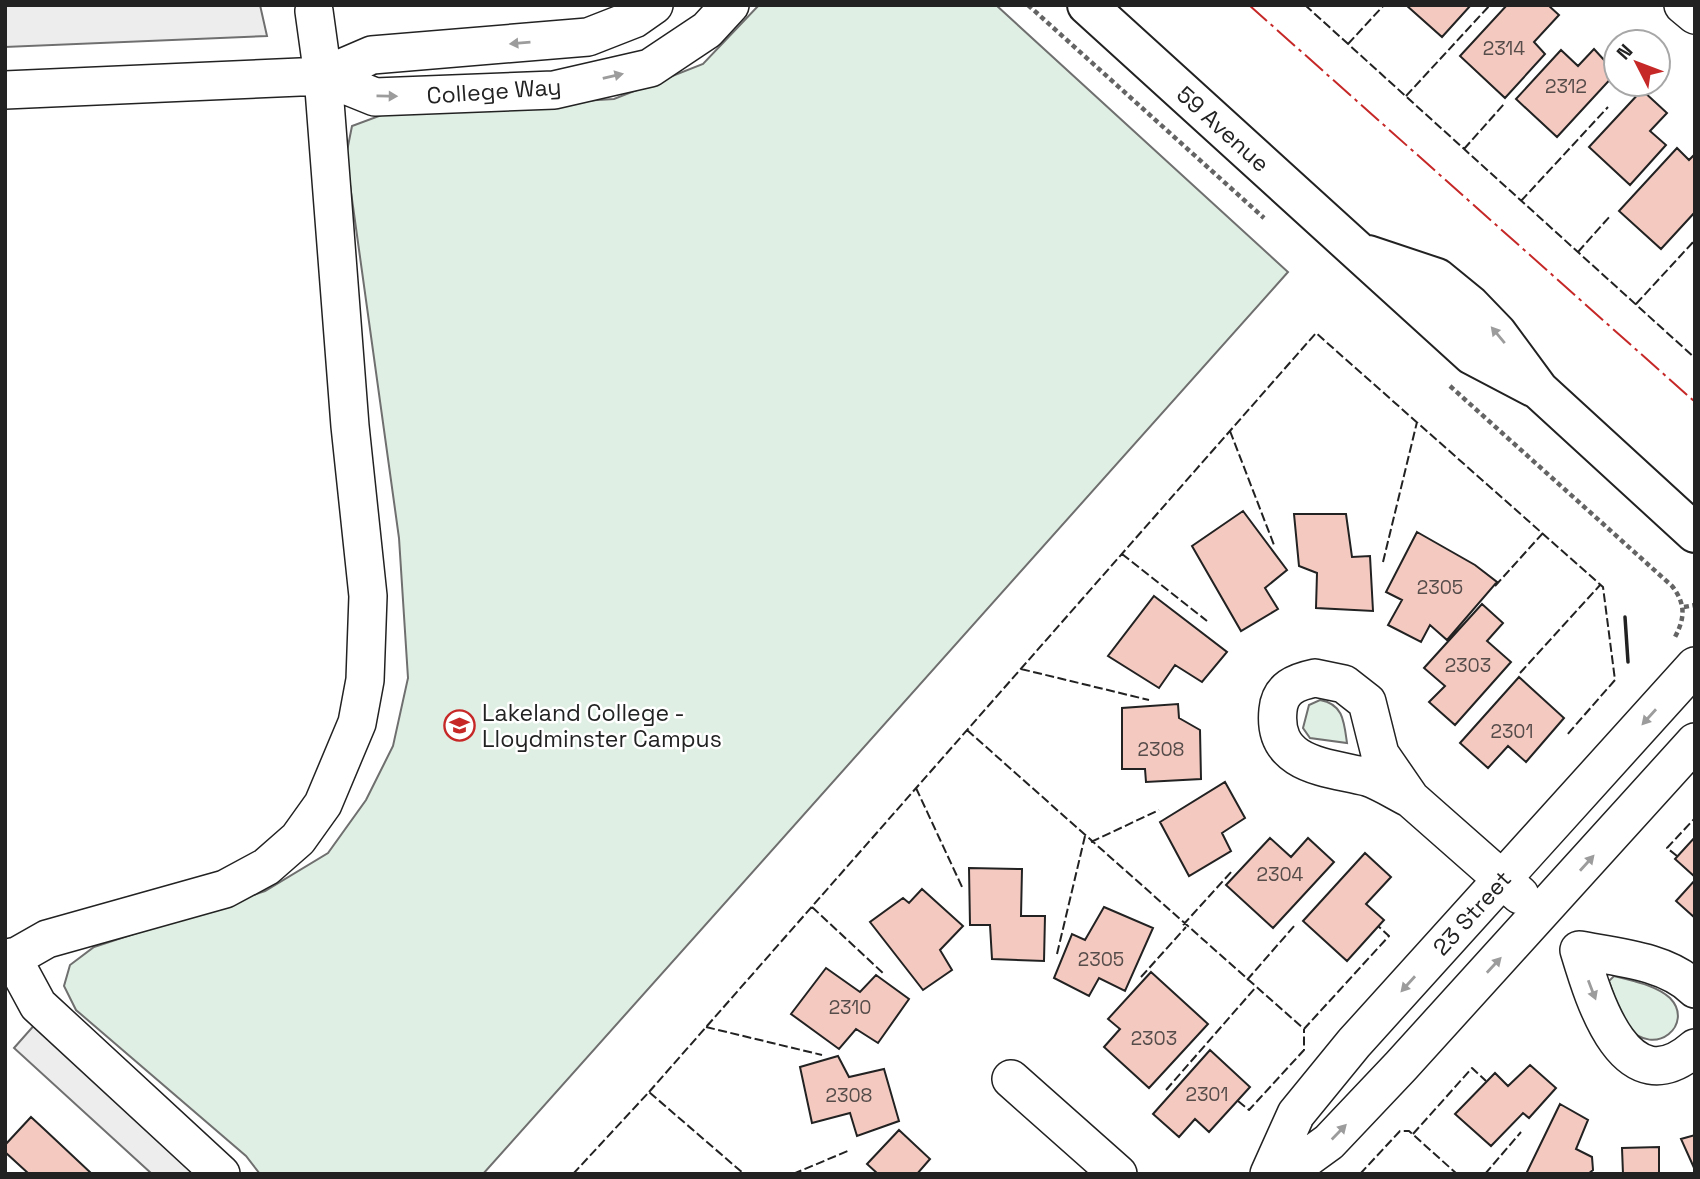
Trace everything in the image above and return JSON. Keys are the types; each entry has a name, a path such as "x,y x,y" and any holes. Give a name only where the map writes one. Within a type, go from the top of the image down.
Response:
{"main road":[{"name":"59 Avenue","path":"1087,5 1360,253 1437,278 1470,305 1497,333 1539,390 1695,533"}],"street":[{"name":"College Way","path":"5,90 323,76 372,55 588,37 634,19 654,5"},
{"name":"College Way","path":"323,76 375,96 554,90 650,68 708,30 730,5"},
{"path":"1684,5 1695,15"},
{"path":"221,1174 38,1005 8,960 47,939 225,889 266,867 298,839 323,804 358,723 366,680 368,596 350,426 323,76 314,11"},
{"name":"23 Street","path":"1269,1174 1296,1114 1354,1044 1503,879 1683,655"},
{"path":"1285,1174 1329,1142 1541,914 1695,742"},
{"path":"1411,799 1579,950 1591,990 1617,1044 1644,1063 1662,1067 1678,1062 1695,1048"},
{"path":"1579,950 1630,960 1676,975 1695,989"},
{"path":"1011,1079 1118,1174"}],"path":[{"path":"1028,5 1267,221"},
{"path":"1443,380 1672,586 1684,607 1681,625 1683,655"},
{"path":"1684,607 1695,605"}],"green space":[{"name":"Lakeland College - Lloydminster Campus","path":"759,5 996,5 1288,272 483,1174 260,1174 246,1156 76,1010 64,986 70,965 94,947 265,891 328,853 366,800 393,746 408,678 399,538 346,156 352,126 387,113 614,99 703,64"},
{"path":"1320,700 1328,702 1338,710 1347,743 1310,738 1303,728 1309,705"},
{"path":"1614,976 1651,987 1670,998 1678,1018 1675,1027 1660,1039 1649,1040 1628,1027 1619,1011 1609,981"}],"shaded area":[{"path":"5,5 260,5 267,36 5,47"},
{"path":"45,1013 221,1174 152,1174 14,1048"}],"building":[{"path":"1406,5 1471,5 1442,37"},
{"path":"1507,5 1548,5 1559,15 1534,42 1545,54 1505,98 1460,56"},
{"path":"1594,49 1602,58 1602,88 1557,137 1516,99 1561,50 1578,66"},
{"path":"1635,98 1651,98 1667,113 1650,131 1666,145 1630,185 1589,147"},
{"path":"1677,148 1689,160 1695,154 1695,212 1661,249 1619,211"},
{"path":"1243,511 1287,570 1265,588 1278,609 1241,631 1192,546"},
{"path":"1294,514 1346,514 1352,557 1370,556 1373,611 1316,608 1317,573 1299,566"},
{"path":"1417,532 1475,565 1497,582 1447,640 1430,625 1421,642 1388,625 1402,600 1386,592"},
{"path":"1154,596 1227,652 1202,682 1175,665 1159,688 1108,656"},
{"path":"1482,604 1503,623 1487,641 1511,662 1455,725 1429,702 1445,686 1424,668"},
{"path":"1519,677 1564,718 1526,762 1508,746 1488,768 1460,743"},
{"path":"1178,704 1179,718 1200,730 1201,779 1146,782 1145,769 1122,769 1122,708"},
{"path":"1225,782 1245,818 1222,833 1231,851 1189,876 1160,822"},
{"path":"1695,837 1695,877 1675,859"},
{"path":"1270,838 1291,857 1308,838 1334,862 1273,928 1226,885"},
{"path":"1365,853 1391,877 1366,904 1384,920 1347,961 1303,921"},
{"path":"969,868 1022,869 1021,916 1045,916 1044,961 992,959 990,925 970,925"},
{"path":"1695,880 1695,918 1676,901"},
{"path":"922,889 963,926 940,950 952,970 923,990 870,922 903,898 909,903"},
{"path":"1104,907 1153,928 1125,991 1099,978 1089,996 1054,978 1072,934 1085,940"},
{"path":"826,968 860,992 876,975 909,999 878,1043 856,1029 839,1049 791,1014"},
{"path":"1151,972 1208,1024 1149,1088 1104,1047 1120,1029 1108,1019"},
{"path":"1210,1050 1250,1087 1209,1132 1195,1119 1179,1137 1153,1114"},
{"path":"838,1056 849,1077 884,1069 899,1121 857,1136 850,1113 812,1123 800,1067"},
{"path":"1530,1065 1556,1088 1529,1118 1523,1113 1491,1146 1455,1114 1495,1073 1508,1086"},
{"path":"1560,1104 1588,1120 1576,1149 1592,1157 1593,1170 1588,1174 1526,1174"},
{"path":"31,1117 92,1174 29,1174 5,1152 5,1145"},
{"path":"899,1130 930,1159 917,1174 878,1174 867,1164"},
{"path":"1695,1135 1695,1170 1681,1139"},
{"path":"1659,1147 1659,1174 1623,1174 1622,1148"}],"fence":[{"path":"1305,5 1695,358"},
{"path":"1348,44 1384,5"},
{"path":"1406,96 1490,5"},
{"path":"1464,149 1504,104"},
{"path":"1521,201 1608,107"},
{"path":"1578,252 1611,215"},
{"path":"1636,304 1695,240"},
{"path":"649,1092 1316,333 1603,587 1615,680 1566,736"},
{"path":"1383,562 1417,422"},
{"path":"1230,431 1274,545"},
{"path":"1495,586 1543,533"},
{"path":"1122,554 1207,621"},
{"path":"1520,673 1601,584"},
{"path":"1021,669 1149,700"},
{"path":"967,730 1304,1029 1389,936 1378,926"},
{"path":"916,788 963,889"},
{"path":"1091,842 1159,810"},
{"path":"1677,856 1667,848 1695,818"},
{"path":"1057,954 1085,836"},
{"path":"1183,925 1232,871"},
{"path":"812,907 884,974"},
{"path":"1247,980 1295,925"},
{"path":"1141,977 1186,927"},
{"path":"1166,1090 1256,987"},
{"path":"706,1027 822,1055"},
{"path":"1238,1101 1249,1110 1304,1050 1304,1029"},
{"path":"1413,1134 1472,1068 1486,1081"},
{"path":"573,1174 649,1092 744,1174"},
{"path":"1360,1174 1400,1131 1409,1131 1457,1174"},
{"path":"1485,1174 1521,1132"},
{"path":"793,1174 850,1150"}],"wall":[{"path":"1625,617 1628,662"}],"power":[{"path":"1249,5 1695,402"}],"place":[{"name":"Lakeland College - Lloydminster Campus","path":"459,726"}]}
